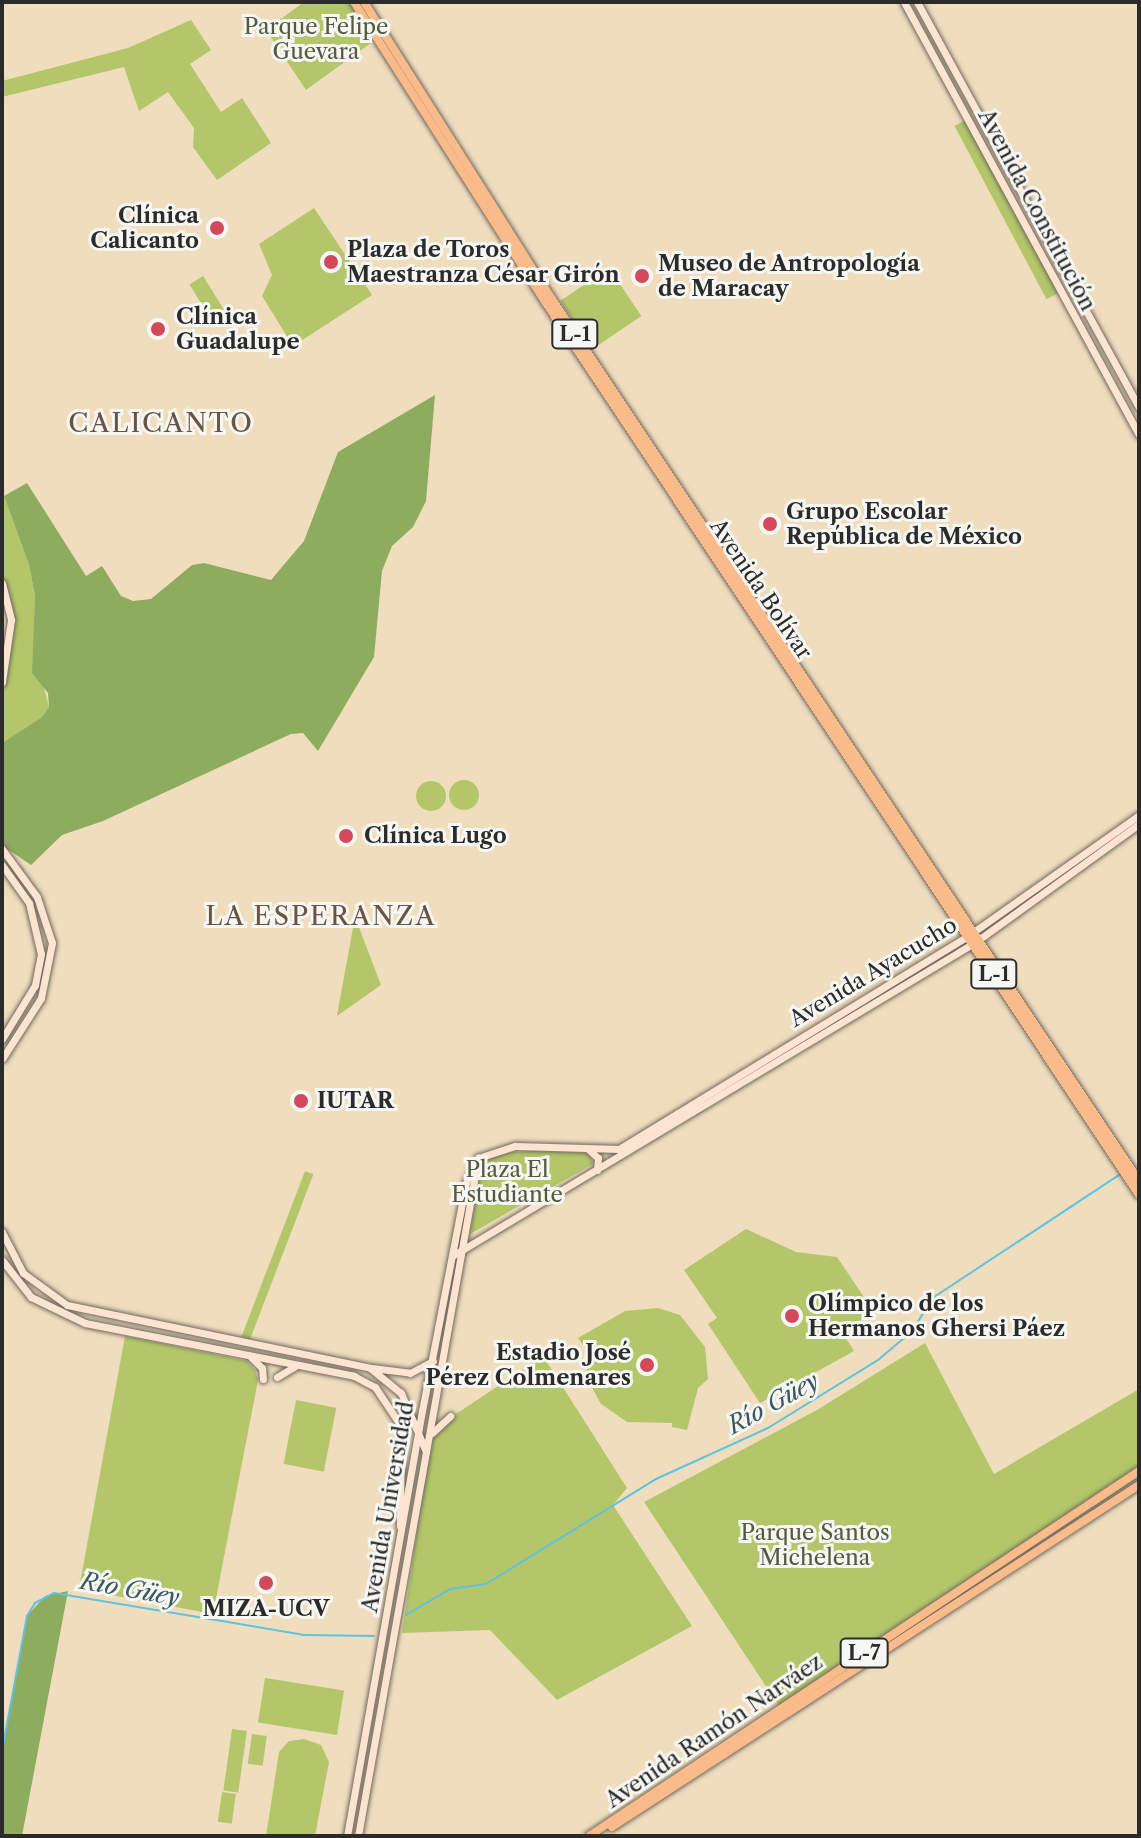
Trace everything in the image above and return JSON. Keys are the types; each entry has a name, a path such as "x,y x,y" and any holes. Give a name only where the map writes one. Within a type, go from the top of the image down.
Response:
{"main road":[{"name":"Avenida Bolívar","path":"354,2 546,303 975,937"},
{"name":"Avenida Bolívar","path":"364,2 552,299 1134,1178 1139,1195"},
{"name":"Avenida Ramón Narváez","path":"589,1836 1139,1471"},
{"name":"Avenida Ramón Narváez","path":"597,1836 1139,1485"}],"street":[{"name":"Avenida Constitución","path":"904,2 1139,435"},
{"name":"Avenida Constitución","path":"917,2 1139,407"},
{"path":"2,583 11,620 2,682"},
{"name":"Avenida Ayacucho","path":"619,1149 975,937 1139,815"},
{"name":"Avenida Ayacucho","path":"452,1256 630,1151 975,937 1139,824"},
{"path":"2,849 37,897 52,943 41,998 2,1059"},
{"path":"2,865 29,903 41,954 35,985 2,1039"},
{"path":"478,1158 502,1147 583,1147 630,1151"},
{"path":"583,1147 597,1155 597,1170"},
{"name":"Avenida Universidad","path":"358,1836 478,1158"},
{"name":"Avenida Universidad","path":"347,1836 466,1183 478,1158"},
{"path":"2,1232 23,1273 67,1305 370,1368 410,1373 433,1361"},
{"path":"2,1260 31,1297 62,1315 354,1376 375,1387 392,1407 402,1439 397,1493 401,1533"},
{"path":"249,1355 262,1368 263,1379"},
{"path":"277,1377 296,1365"},
{"path":"370,1368 401,1393 427,1454"},
{"path":"430,1434 450,1416"},
{"path":"375,1688 385,1690"}],"green space":[{"name":"Parque Felipe Guevara","path":"304,2 351,2 375,40 306,90 266,30"},
{"path":"191,20 211,50 190,64 221,112 242,98 271,143 217,180 193,147 194,128 168,92 139,111 124,67 2,97 2,81 128,48"},
{"path":"966,120 1058,293 1047,299 955,126"},
{"path":"314,208 372,295 293,346 262,296 272,275 259,244"},
{"path":"609,268 641,316 593,349 560,301"},
{"path":"203,276 224,310 211,318 189,284"},
{"path":"435,395 426,501 413,527 392,546 382,571 374,657 318,751 303,733 291,734 103,821 62,835 31,865 6,848 2,841 2,743 42,717 49,707 48,693 32,673 35,596 29,565 4,496 27,483 86,576 102,566 121,596 133,601 151,599 192,565 204,563 271,580 304,541 338,452"},
{"path":"4,496 29,565 35,596 34,649 49,707 42,717 2,743 2,681 11,620 2,583"},
{"path":"464,780 475,784 479,795 475,806 464,810 453,806 449,795 453,784"},
{"path":"431,781 442,785 446,796 442,807 431,811 420,807 416,796 420,785"},
{"path":"355,917 381,985 337,1016 337,1015"},
{"name":"Plaza El Estudiante","path":"550,1150 589,1153 593,1164 470,1234 482,1161 500,1153"},
{"path":"305,1171 313,1174 250,1339 242,1336"},
{"name":"Olímpico de los Hermanos Ghersi Páez","path":"746,1229 796,1252 837,1257 874,1312 842,1332 854,1351 760,1403 708,1324 717,1318 684,1270"},
{"name":"Estadio José Pérez Colmenares","path":"658,1308 680,1315 705,1347 708,1379 698,1388 687,1430 672,1427 672,1423 627,1422 601,1404 587,1379 587,1351 578,1338 625,1311"},
{"path":"125,1336 247,1361 255,1370 258,1380 213,1614 79,1589"},
{"name":"Parque Santos Michelena","path":"925,1343 994,1474 1139,1389 1139,1468 781,1709 644,1502 817,1410"},
{"path":"543,1356 627,1488 613,1505 692,1626 557,1700 490,1630 402,1633 432,1430"},
{"path":"296,1400 336,1408 324,1472 284,1464"},
{"path":"68,1591 22,1836 2,1836 2,1751 27,1616 45,1596"},
{"path":"265,1678 344,1691 337,1735 258,1722"},
{"path":"232,1729 247,1731 238,1792 223,1790"},
{"path":"252,1734 267,1736 263,1766 248,1764"},
{"path":"304,1739 321,1745 329,1762 315,1836 266,1836 279,1752 289,1741"},
{"path":"222,1792 236,1794 232,1824 218,1822"}],"waterway":[{"name":"Río Güey","path":"406,1615 450,1589 486,1584 656,1479 768,1428 878,1360 911,1332 934,1297 1122,1173"},
{"name":"Río Güey","path":"2,1751 27,1616 35,1603 54,1593 304,1635 374,1636"}],"place":[{"name":"Clínica Calicanto","path":"217,228"},
{"name":"Plaza de Toros Maestranza César Girón","path":"331,262"},
{"name":"Museo de Antropología de Maracay","path":"642,276"},
{"name":"Clínica Guadalupe","path":"158,329"},
{"name":"Grupo Escolar República de México","path":"770,524"},
{"name":"Clínica Lugo","path":"346,836"},
{"name":"IUTAR","path":"301,1101"},
{"name":"Olímpico de los Hermanos Ghersi Páez","path":"792,1316"},
{"name":"Estadio José Pérez Colmenares","path":"647,1365"},
{"name":"MIZA-UCV","path":"266,1583"}],"district":[{"name":"CALICANTO","path":"161,424"},
{"name":"LA ESPERANZA","path":"321,917"}]}
